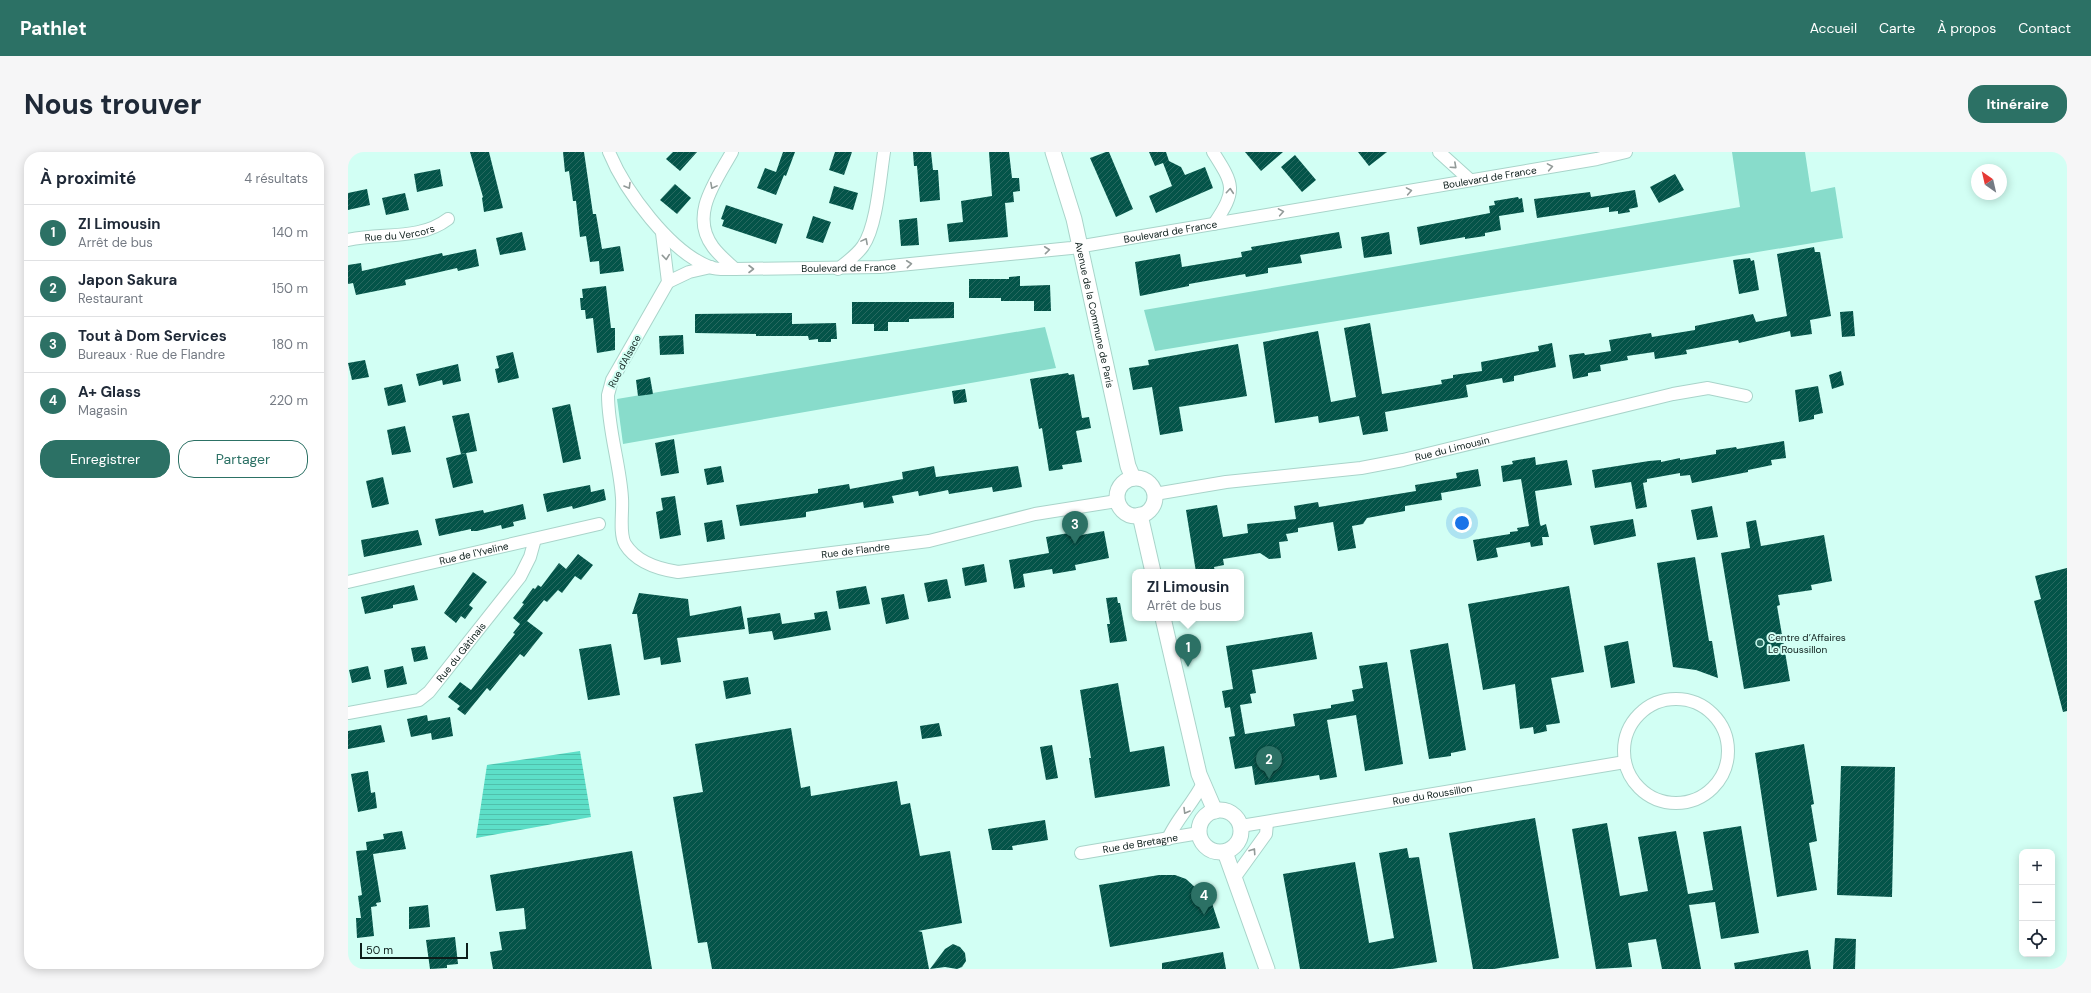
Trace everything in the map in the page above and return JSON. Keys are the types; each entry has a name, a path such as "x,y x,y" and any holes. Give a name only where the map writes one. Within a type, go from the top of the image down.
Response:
{"street":[{"name":"Boulevard de France","path":"609,152 632,192 662,233 683,250 711,267"},
{"path":"732,152 706,199 703,220 705,234 712,246 734,269"},
{"path":"838,269 858,252 867,240 872,225 884,152"},
{"name":"Avenue de la Commune de Paris","path":"1053,152 1074,218 1079,247 1128,466 1133,478"},
{"path":"1213,152 1230,184 1227,204 1214,224"},
{"path":"1439,152 1470,180"},
{"name":"Boulevard de France","path":"668,282 683,274 711,267 734,269 838,269 880,267 1079,247 1612,156 1626,152"},
{"name":"Rue du Vercors","path":"348,240 377,236 414,234 428,231 448,219"},
{"path":"662,233 668,282"},
{"name":"Rue d'Alsace","path":"623,519 621,490 608,395 612,380 668,282"},
{"name":"Rue du Limousin","path":"1155,494 1226,482 1361,468 1403,460 1673,394 1708,388 1746,396"},
{"path":"1133,478 1147,481 1155,494 1153,505 1150,509 1140,515 1128,514 1123,511 1117,500 1117,494 1122,483 1133,478"},
{"name":"Rue de Flandre","path":"623,519 622,538 630,550 658,568 678,572 929,541 1035,514 1117,500"},
{"path":"1140,515 1152,569"},
{"name":"Rue de l'Yveline","path":"348,582 599,524"},
{"name":"Rue du Gâtinais","path":"348,714 419,700 429,692 520,577 530,557 535,539"},
{"path":"1164,621 1182,705 1203,783 1215,811"},
{"path":"1668,700 1692,702 1711,712 1722,727 1727,740 1728,757 1724,772 1716,786 1701,797 1683,803 1664,802 1646,795 1631,778 1625,762 1625,737 1634,720 1648,707 1668,700"},
{"name":"Rue du Roussillon","path":"1241,826 1625,762"},
{"path":"1168,839 1172,828 1186,812 1203,783"},
{"path":"1223,810 1231,813 1241,826 1239,843 1233,849 1216,853 1208,849 1201,842 1199,834 1203,819 1208,814 1215,811 1223,810"},
{"path":"1235,878 1266,834 1267,822"},
{"name":"Rue de Bretagne","path":"1081,853 1199,834"},
{"path":"1225,852 1266,969"}],"shaded area":[{"path":"1732,152 1805,152 1811,192 1835,187 1843,238 1155,351 1144,310 1740,207"},
{"path":"1045,327 1056,368 623,444 617,399"},
{"path":"580,751 591,817 476,838 487,765"}],"building":[{"path":"470,152 489,152 503,208 484,212 483,197"},
{"path":"563,152 584,152 593,214 596,214 602,249 620,246 624,271 600,274 599,261 590,262 586,236 580,237 576,201 573,201 569,171 565,172"},
{"path":"673,152 697,152 680,171 666,159"},
{"path":"783,152 795,152 786,176 784,175 776,195 757,188 765,168 776,172"},
{"path":"835,152 852,152 844,175 829,170"},
{"path":"913,152 931,152 933,170 938,170 940,200 920,202 917,166 914,166"},
{"path":"989,152 1009,152 1012,178 1019,178 1020,191 1013,192 1014,202 1005,203 1008,237 949,242 947,224 963,222 961,201 992,196"},
{"path":"1109,152 1133,209 1116,217 1090,158"},
{"path":"1149,152 1166,152 1169,161 1181,167 1185,175 1205,167 1213,188 1156,213 1149,196 1172,186 1163,163 1155,166"},
{"path":"1245,152 1283,152 1261,171"},
{"path":"1358,152 1387,152 1369,166"},
{"path":"1295,155 1316,180 1302,192 1281,167"},
{"path":"440,169 443,186 417,192 414,174"},
{"path":"1675,174 1684,190 1659,203 1650,187"},
{"path":"675,184 691,198 677,214 660,200"},
{"path":"834,186 858,193 853,210 829,203"},
{"path":"367,189 370,205 348,210 348,193"},
{"path":"1635,190 1638,207 1629,209 1630,212 1618,214 1618,211 1609,212 1609,207 1537,218 1534,199 1590,192 1591,197"},
{"path":"405,193 409,210 386,215 382,198"},
{"path":"1518,197 1519,199 1522,198 1524,212 1499,216 1501,230 1485,233 1485,236 1465,239 1465,237 1420,245 1417,227 1490,213 1489,206 1495,205 1494,201"},
{"path":"726,205 783,224 776,244 722,226 724,220 721,219"},
{"path":"813,216 831,222 823,243 806,238"},
{"path":"917,218 919,245 901,246 899,220"},
{"path":"522,232 526,250 500,255 496,238"},
{"path":"1339,232 1342,248 1300,255 1302,263 1268,268 1268,273 1246,277 1245,274 1189,284 1189,286 1140,296 1135,262 1180,254 1182,267 1242,257 1241,252 1252,250 1251,247"},
{"path":"1389,232 1392,254 1364,258 1361,237"},
{"path":"1814,247 1815,252 1820,252 1831,316 1810,320 1812,334 1791,337 1790,331 1739,343 1738,340 1686,350 1687,354 1655,359 1654,352 1627,356 1628,360 1600,365 1601,371 1588,373 1588,376 1573,379 1569,355 1584,353 1585,355 1611,351 1609,340 1651,333 1652,337 1695,330 1695,326 1753,314 1756,322 1787,316 1777,254"},
{"path":"476,249 479,266 458,271 457,268 405,280 406,285 356,295 353,283 348,284 348,265 361,263 362,271 442,253 443,256"},
{"path":"1750,258 1751,261 1754,260 1759,290 1739,294 1733,260"},
{"path":"1020,276 1020,286 1050,285 1051,311 1034,311 1034,301 1001,301 1001,298 969,298 969,279 1009,279 1009,277"},
{"path":"606,286 611,328 615,328 615,350 597,353 593,318 586,319 585,310 581,310 580,298 583,298 582,289"},
{"path":"852,302 954,302 954,318 909,319 909,322 888,322 888,331 874,331 874,324 852,324"},
{"path":"1853,311 1855,336 1842,337 1840,312"},
{"path":"792,313 792,324 836,323 837,339 831,339 831,342 818,342 818,339 809,340 808,336 756,336 756,334 695,333 695,314"},
{"path":"1370,323 1382,394 1442,384 1441,380 1453,378 1453,375 1482,371 1481,362 1539,351 1538,346 1552,343 1556,367 1514,376 1514,381 1503,383 1502,378 1466,385 1468,397 1385,412 1388,431 1363,435 1359,416 1319,423 1318,416 1275,423 1263,342 1318,331 1331,402 1356,397 1344,328"},
{"path":"683,335 684,354 660,355 659,336"},
{"path":"1238,344 1247,396 1179,407 1183,431 1160,435 1152,387 1133,390 1129,368 1149,365 1148,360"},
{"path":"513,352 519,378 498,383 495,369 499,368 496,356"},
{"path":"365,360 369,377 352,380 348,363"},
{"path":"458,364 461,381 443,385 442,380 419,386 416,374"},
{"path":"1841,371 1844,385 1832,389 1829,375"},
{"path":"1068,373 1069,375 1074,374 1082,418 1089,417 1091,428 1076,431 1082,462 1062,465 1063,469 1049,471 1042,428 1039,429 1030,379"},
{"path":"650,377 653,394 638,396 636,380"},
{"path":"402,384 406,402 388,406 384,388"},
{"path":"1818,386 1823,413 1814,415 1814,419 1799,422 1795,390"},
{"path":"965,389 967,402 954,404 952,391"},
{"path":"570,404 581,459 563,463 552,408"},
{"path":"469,413 477,451 461,454 452,416"},
{"path":"405,426 411,452 392,455 387,430"},
{"path":"674,439 679,473 661,476 655,443"},
{"path":"1784,441 1786,458 1771,460 1772,465 1748,470 1748,472 1692,483 1690,475 1680,476 1680,473 1647,479 1647,482 1643,483 1647,507 1636,509 1631,482 1595,488 1592,470 1649,461 1661,460 1661,462 1680,458 1680,460 1716,454 1716,450 1736,447 1737,449"},
{"path":"466,453 473,483 453,488 446,458"},
{"path":"1535,457 1536,465 1567,460 1572,485 1535,491 1540,524 1541,526 1546,524 1549,537 1542,537 1543,545 1531,547 1530,542 1496,548 1498,557 1477,561 1473,540 1510,534 1510,532 1518,531 1517,528 1529,526 1521,479 1503,482 1501,466 1513,464 1512,461"},
{"path":"721,466 724,482 707,485 704,469"},
{"path":"934,466 936,477 1018,466 1022,487 993,492 992,487 949,494 948,490 919,496 918,491 892,496 894,503 864,508 863,502 806,512 806,517 740,526 736,505 818,493 818,489 849,484 850,489 903,479 902,472"},
{"path":"1478,469 1481,486 1441,493 1442,500 1405,506 1405,511 1367,518 1363,524 1352,526 1356,548 1338,551 1333,522 1298,528 1298,532 1286,534 1288,541 1279,542 1281,558 1269,559 1260,553 1223,559 1224,565 1214,567 1214,569 1196,569 1186,510 1217,505 1223,537 1248,533 1247,524 1296,519 1294,506 1318,502 1319,507 1416,491 1415,485 1457,478 1456,473"},
{"path":"383,477 389,504 372,508 366,481"},
{"path":"590,485 591,492 604,489 606,500 573,509 572,506 547,512 543,494"},
{"path":"675,496 681,535 660,539 656,512 663,510 661,498"},
{"path":"523,504 526,519 513,522 514,526 502,529 501,525 477,531 471,531 471,529 439,536 435,519 483,510 484,513"},
{"path":"1712,506 1718,537 1697,540 1691,510"},
{"path":"1633,519 1636,536 1594,545 1590,526"},
{"path":"722,520 725,539 707,542 704,523"},
{"name":"Centre d’Affaires Le Roussillon","path":"1756,520 1761,546 1824,535 1832,581 1811,585 1812,590 1778,595 1780,605 1777,606 1790,681 1744,689 1721,553 1750,548 1746,522"},
{"path":"418,530 422,545 364,557 361,540"},
{"path":"1080,531 1081,535 1104,531 1109,558 1075,565 1076,570 1053,574 1052,569 1023,574 1025,587 1014,589 1009,560 1049,553 1046,537"},
{"path":"578,554 593,565 581,580 575,576 562,593 558,590 547,602 544,600 527,621 543,633 524,657 520,654 490,691 487,688 465,715 457,709 460,706 448,697 460,682 471,690 515,634 513,633 520,624 513,618 524,604 522,603 533,588 535,589 538,585 541,587 559,563 566,569"},
{"path":"1695,557 1709,641 1712,641 1718,678 1696,670 1673,667 1657,563"},
{"path":"984,564 987,582 965,586 962,568"},
{"path":"2067,568 2067,711 2063,712 2034,601 2041,599 2035,576"},
{"path":"473,572 487,582 469,605 473,608 465,619 461,616 456,623 444,613"},
{"path":"947,579 951,598 928,602 924,583"},
{"path":"414,585 418,600 393,605 393,608 365,614 361,597"},
{"path":"866,586 870,604 839,609 836,591"},
{"path":"1569,586 1584,672 1551,678 1560,723 1546,725 1547,731 1534,734 1533,727 1520,729 1515,684 1483,690 1468,604"},
{"path":"639,593 688,599 690,616 741,606 745,629 677,638 681,662 661,665 660,657 644,660 637,614 632,614"},
{"path":"904,594 909,619 886,624 881,598"},
{"path":"1117,597 1118,603 1120,603 1127,641 1110,643 1107,624 1110,624 1106,598"},
{"path":"827,611 831,630 774,640 772,631 749,634 747,618 780,613 782,624 815,619 814,613"},
{"path":"1312,632 1317,659 1252,670 1256,693 1250,694 1252,703 1240,705 1245,734 1295,726 1293,714 1331,708 1331,705 1354,701 1352,690 1363,688 1359,666 1387,662 1403,764 1365,771 1356,715 1327,720 1337,777 1320,780 1319,775 1255,785 1252,766 1235,769 1229,737 1235,736 1230,707 1225,708 1222,691 1233,689 1226,646"},
{"path":"1628,641 1635,683 1611,688 1604,646"},
{"path":"1448,643 1466,750 1451,753 1451,756 1429,759 1410,650"},
{"path":"611,644 620,695 588,700 579,649"},
{"path":"425,646 428,659 414,662 411,648"},
{"path":"368,666 371,679 352,683 349,670"},
{"path":"403,666 407,684 387,688 384,670"},
{"path":"748,677 751,694 726,699 723,681"},
{"path":"1118,683 1130,752 1164,746 1170,786 1095,798 1089,758 1091,758 1080,690"},
{"path":"427,715 428,721 450,717 453,736 432,740 431,733 411,737 407,719"},
{"path":"939,723 942,736 922,739 920,726"},
{"path":"381,725 385,742 348,749 348,731"},
{"path":"791,728 801,788 810,786 811,796 897,781 901,805 910,803 920,856 950,851 962,923 918,931 922,932 929,969 712,969 707,942 698,943 673,797 703,792 695,744"},
{"path":"1804,744 1814,804 1811,805 1817,841 1809,843 1817,890 1777,897 1755,753"},
{"path":"1052,745 1058,778 1046,780 1040,747"},
{"path":"1841,766 1895,767 1892,897 1837,895"},
{"path":"368,771 371,793 375,792 377,808 358,812 351,774"},
{"path":"1535,818 1559,958 1494,969 1473,969 1449,833"},
{"path":"1045,820 1048,840 1012,846 1013,850 992,850 988,829"},
{"path":"1607,823 1620,896 1648,891 1638,837 1676,831 1688,894 1713,890 1703,832 1741,826 1759,933 1721,939 1715,902 1689,905 1701,969 1662,969 1656,939 1628,943 1632,967 1596,969 1572,829"},
{"path":"402,831 406,849 373,854 381,902 376,903 377,906 371,907 374,936 357,938 356,918 361,918 358,896 362,895 356,851 367,850 366,842 384,839 383,834"},
{"path":"1407,848 1409,858 1419,857 1437,962 1392,969 1300,969 1283,874 1355,862 1369,943 1394,938 1379,853"},
{"path":"632,851 652,969 493,969 490,952 502,950 499,932 526,929 524,908 496,911 490,875"},
{"path":"1159,875 1175,875 1186,879 1197,889 1205,902 1211,900 1220,928 1110,947 1099,885"},
{"path":"428,905 430,927 409,929 409,907"},
{"path":"455,937 458,964 447,965 447,968 430,969 426,940"},
{"path":"1835,938 1856,939 1855,969 1833,969"},
{"path":"953,944 960,947 965,953 966,961 962,967 957,969 945,967 930,969 945,949"},
{"path":"1808,950 1811,969 1735,969 1734,963"},
{"path":"1223,952 1226,969 1162,969 1162,963"}],"place":[{"name":"Tout à Dom Services","path":"1075,544"},
{"name":"Centre d’Affaires Le Roussillon","path":"1760,643"},
{"name":"ZI Limousin","path":"1188,667"},
{"name":"Japon Sakura","path":"1269,779"},
{"name":"A+ Glass","path":"1204,915"}]}
